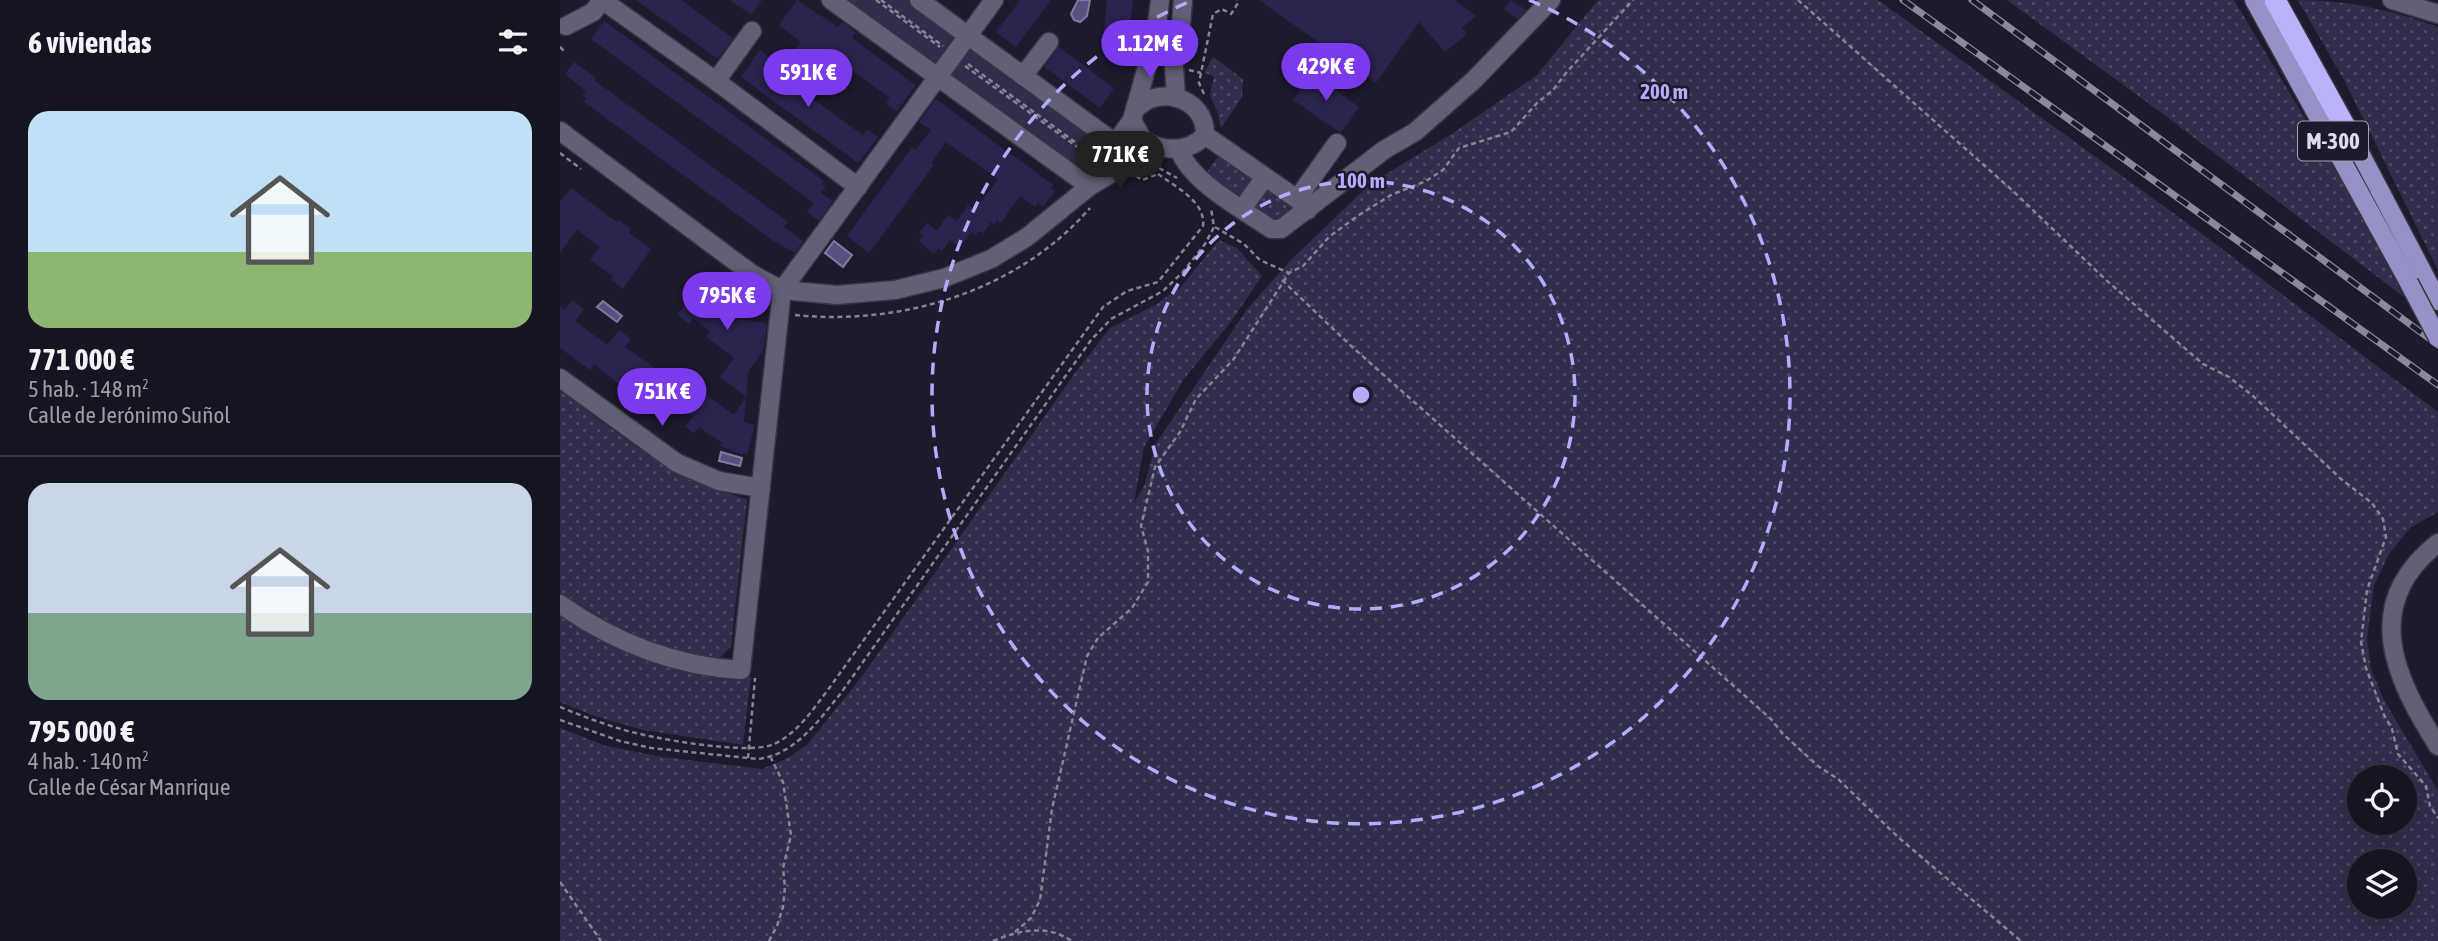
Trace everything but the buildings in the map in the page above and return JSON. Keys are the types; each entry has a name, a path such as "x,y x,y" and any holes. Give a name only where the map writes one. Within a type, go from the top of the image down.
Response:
{"highway":[{"name":"M-300","path":"2275,0 2354,143"}],"main road":[{"name":"M-300","path":"2254,0 2438,338"},
{"path":"2285,0 2354,143"},
{"name":"M-300","path":"2354,143 2435,296"}],"street":[{"path":"564,37 586,0"},
{"path":"564,37 593,12 602,0 858,187"},
{"path":"831,0 1086,184"},
{"path":"919,0 1114,142"},
{"path":"560,604 610,635 657,655 721,669 741,670 782,290 994,0"},
{"path":"1160,0 1153,51 1134,114 1143,140 1170,148 1197,176 1271,229 1281,229 1303,205 1338,143"},
{"path":"1176,98 1174,66 1183,0"},
{"path":"1303,205 1415,132 1474,80 1551,0"},
{"path":"2392,0 2438,14"},
{"path":"716,81 752,31"},
{"path":"1023,76 1049,42"},
{"path":"560,131 752,274 782,290 837,295 895,290 944,278 992,259 1027,237 1063,210 1090,186 1131,162 1170,148 1196,145 1205,135 1205,122 1197,108 1176,98 1149,100 1134,114 1097,160 1086,184 1063,210"},
{"path":"1205,135 1303,205"},
{"path":"1242,209 1265,177"},
{"path":"560,378 677,463 719,481 761,488"},
{"path":"2438,543 2418,559 2396,594 2390,633 2396,667 2418,714 2438,746"}],"path":[{"path":"876,0 1097,160"},
{"path":"881,0 1097,160"},
{"path":"1206,96 1199,83 1213,14 1222,9 1231,14 1238,3 1237,0"},
{"path":"1015,932 1031,918 1040,900 1052,809 1087,656 1098,639 1132,608 1148,582 1149,551 1141,526 1155,467 1180,432 1196,399 1233,360 1289,273 1303,266 1329,237 1356,217 1391,195 1426,181 1443,170 1459,148 1511,132 1537,103 1553,90 1633,0"},
{"path":"1798,0 2012,191 2106,280 2203,364 2230,377 2253,396 2341,479 2372,503 2383,519 2386,537 2367,590 2361,642 2366,668 2392,729 2398,754 2426,786 2430,806 2438,818"},
{"path":"560,47 564,37"},
{"path":"560,153 582,169"},
{"path":"1146,167 1154,166 1166,170 1181,181"},
{"path":"560,707 622,730 749,749 765,748 787,737 813,710 1103,307 1127,291 1158,282 1196,237 1203,226 1204,217 1199,207 1158,174 1154,166"},
{"path":"1138,169 1130,173 1142,180 1158,174"},
{"path":"560,720 620,741 651,748 748,758 771,758 805,735 841,693 1091,340 1111,320 1163,291 1183,272 1205,244 1214,227 1212,210 1206,203"},
{"path":"744,288 765,304 770,312 816,316 900,311 952,298 1001,277 1039,255 1075,225 1091,206"},
{"path":"1214,227 1244,244 1260,260 1289,273"},
{"path":"1282,280 1350,345 1772,720 1782,733 1818,766 1838,779 1899,838 2021,941"},
{"path":"741,670 751,670 755,677 748,758"},
{"path":"769,941 783,907 783,868 791,835 783,782 771,758"},
{"path":"560,882 601,941"},
{"path":"993,941 1015,932 1044,929 1062,934 1072,941"}],"shaded area":[{"path":"840,0 911,0 960,37 935,71"},
{"path":"1078,0 1090,0 1087,16 1080,22 1074,20 1071,14"},
{"path":"1598,0 1878,0 2197,230 2438,412 2438,512 2410,528 2389,554 2374,585 2367,638 2371,669 2384,700 2438,791 2438,941 560,941 560,728 606,746 663,757 762,769 786,759 807,745 863,675 1075,373 1110,328 1155,305 1180,288 1219,240 1237,248 1262,276 1230,323 1184,379 1144,447 1134,503 1144,486 1156,443 1248,308 1290,261 1370,184 1450,135 1536,76"},
{"path":"2007,0 2234,0 2342,180 2404,297 2159,111"},
{"path":"2298,0 2369,7 2438,27 2438,270 2345,82"},
{"path":"972,46 1101,139 1077,172 948,79"},
{"path":"1213,57 1243,79 1242,97 1221,128 1210,95 1214,76 1204,73"},
{"path":"1220,154 1256,179 1242,198 1206,173"},
{"path":"1266,186 1296,208 1277,221 1252,205"},
{"path":"834,241 852,255 843,267 825,253"},
{"path":"603,301 622,316 617,322 597,307"},
{"path":"560,390 626,439 671,468 747,499 731,647 718,659 661,646 614,625 560,593"},
{"path":"721,452 742,458 740,466 719,461"},
{"path":"560,610 719,674 751,677 743,745 643,730 597,717 560,702"}],"railway":[{"path":"1903,0 2438,385"},
{"path":"1972,0 2438,345"}]}
